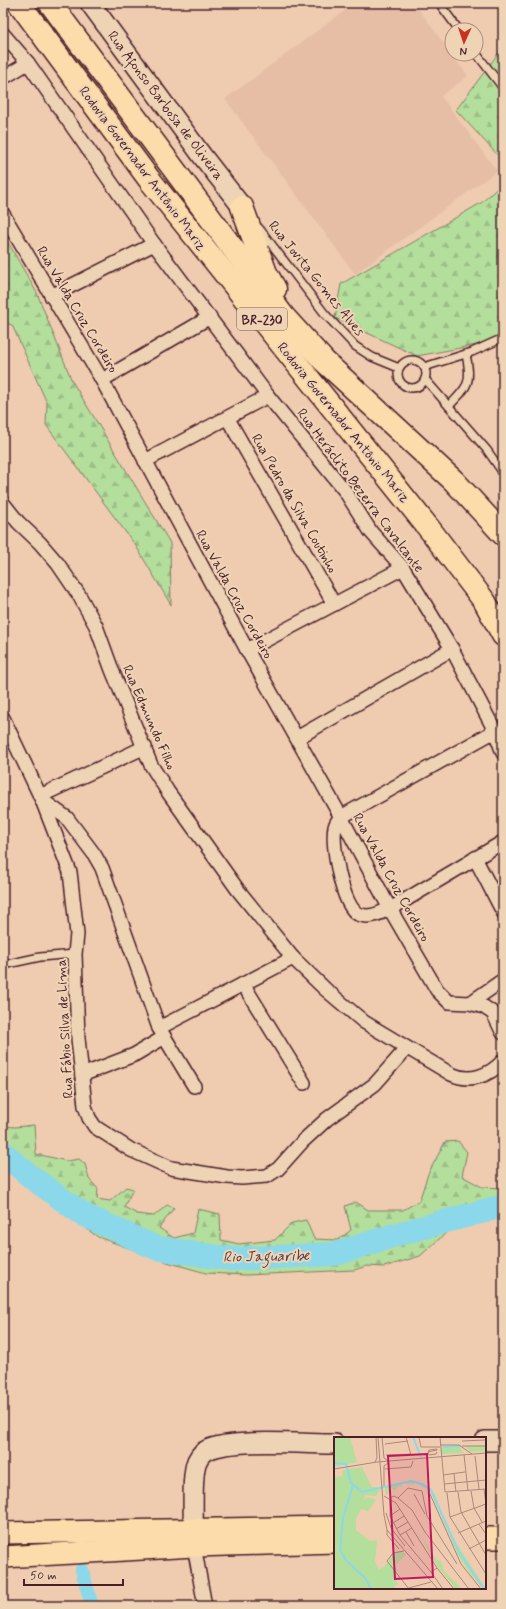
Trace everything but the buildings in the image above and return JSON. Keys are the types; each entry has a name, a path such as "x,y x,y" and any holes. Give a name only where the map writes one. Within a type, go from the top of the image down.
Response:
{"highway":[{"name":"Rodovia Governador Antônio Mariz","path":"19,3 149,179 431,531 485,602 503,635"},
{"name":"Rodovia Governador Antônio Mariz","path":"50,3 284,317 324,361 454,481 503,534"},
{"path":"242,207 266,273 275,290 316,343 324,361"}],"main road":[{"path":"486,1525 503,1525"},
{"path":"3,1557 194,1537 334,1527"},
{"path":"3,1532 334,1542"},
{"path":"486,1538 503,1538"}],"street":[{"name":"Rua Afonso Barbosa de Oliveira","path":"90,3 242,207"},
{"name":"Rua Heráclito Bezerra Cavalcante","path":"3,34 28,63 154,244 268,396 345,491 371,532 403,568 452,649 495,731 503,753"},
{"path":"3,78 28,63"},
{"name":"Rua Valda Cruz Cordeiro","path":"3,214 102,380 247,650 341,817 390,909 437,990 449,1002 470,1003"},
{"path":"51,296 154,244"},
{"path":"102,380 210,317"},
{"path":"145,461 228,419 268,396"},
{"name":"Rua Pedro da Silva Coutinho","path":"228,419 334,604"},
{"name":"Rua Edmundo Filho","path":"3,503 18,522 40,543 79,595 96,626 112,670 145,747 151,765 168,792 238,890 293,958 325,989 364,1022 406,1049 451,1074 461,1077 482,1077 503,1061"},
{"path":"247,650 403,568"},
{"path":"297,738 452,649"},
{"name":"Rua Fábio Silva de Lima","path":"3,718 41,798 70,872 76,926 75,954 78,1038 85,1106 89,1118 95,1127 102,1133 131,1150 171,1168 227,1177 256,1178 267,1176 278,1169 303,1141 327,1119 375,1084 406,1049"},
{"path":"495,731 341,817 335,826 334,846 339,873 349,906 358,914 366,916 376,915 390,909 503,842"},
{"path":"41,798 145,747"},
{"name":"Rua Fábio Silva de Lima","path":"41,798 67,818 90,848 102,868 161,1033 194,1086"},
{"path":"475,858 503,912"},
{"path":"82,1075 134,1055 161,1033 243,984 293,958"},
{"path":"470,1003 503,980"},
{"path":"243,984 304,1083"},
{"path":"470,1003 490,1011 503,1033"},
{"path":"486,1442 503,1441"},
{"path":"205,1606 194,1537 194,1473 200,1456 205,1450 254,1443 334,1444"}],"lane":[{"path":"439,3 453,22"},
{"path":"484,62 503,88"},
{"name":"Rua Jovita Gomes Alves","path":"242,207 325,314 355,346 372,357 399,368"},
{"path":"424,367 466,354 503,338"},
{"path":"449,406 464,390 471,374 466,354"},
{"path":"425,379 420,385 412,388 405,386 399,380 399,368 402,363 408,360 415,360 424,367 425,379 487,450 503,473"},
{"path":"3,965 40,957 75,954"}],"shaded area":[{"path":"355,3 414,3 444,44 444,62 458,62 468,76 441,96 497,171 355,274 225,99"}],"green space":[{"path":"503,47 503,161 456,110"},
{"path":"503,183 503,340 417,356 335,318 341,284 481,203"},
{"path":"3,234 37,293 72,381 170,543 171,605 136,546 46,425 47,403 12,325 3,322"},
{"path":"34,1125 36,1154 67,1161 79,1159 85,1164 89,1179 98,1189 97,1199 110,1201 126,1187 133,1189 124,1207 137,1214 154,1216 167,1205 174,1208 159,1228 174,1238 193,1233 198,1209 220,1214 221,1240 239,1244 275,1240 292,1223 306,1220 314,1239 338,1240 351,1230 345,1206 356,1202 368,1210 403,1210 419,1201 428,1174 445,1142 458,1141 467,1152 462,1176 482,1187 503,1188 503,1211 455,1225 420,1256 384,1267 367,1266 354,1270 246,1275 206,1273 167,1262 98,1237 13,1176 3,1165 3,1126 15,1127"}],"waterway":[{"name":"Rio Jaguaribe","path":"3,1153 31,1177 84,1215 156,1248 232,1259 335,1254 398,1234 503,1206"},
{"name":"Rio Jaguaribe","path":"82,1570 92,1606"}]}
